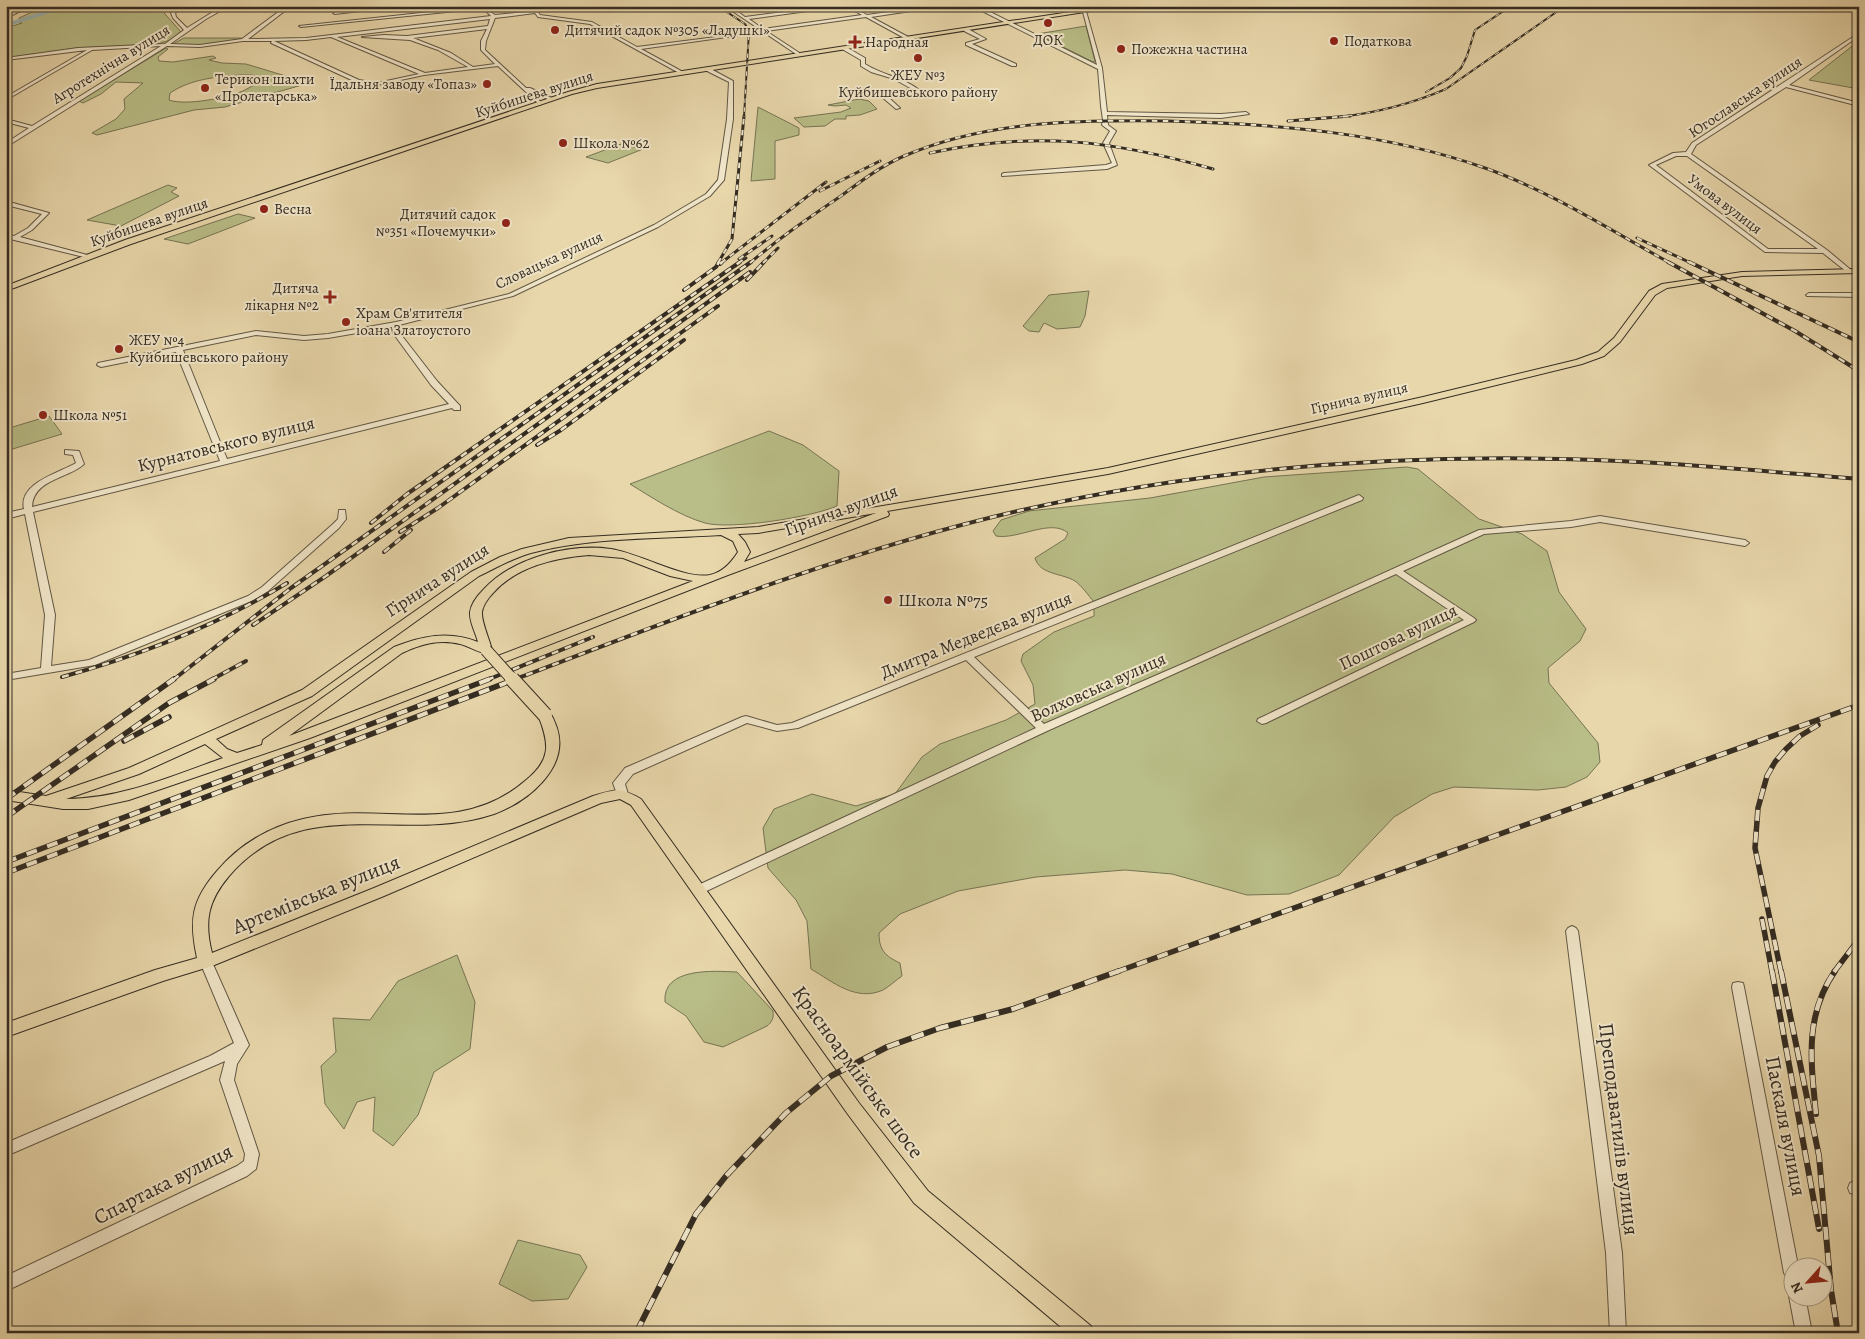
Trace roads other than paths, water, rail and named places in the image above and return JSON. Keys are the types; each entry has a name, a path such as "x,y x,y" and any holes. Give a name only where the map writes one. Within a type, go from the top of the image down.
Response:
{"main road":[{"name":"Куйбишева вулиця","path":"6,289 88,256 552,99 597,86 1121,6"},
{"name":"Гірнича вулиця","path":"48,800 134,771 307,693 475,574 504,559 545,546 568,541 758,530 1108,470 1555,368 1601,354 1617,340 1652,293 1665,286 1722,276 1859,271"},
{"name":"Гірнича вулиця","path":"6,796 48,800 63,804 88,804 124,797 240,759 718,575 913,503"},
{"path":"486,650 476,613 485,595 505,577 541,560 562,554 609,553 624,554 684,578 718,575 736,564 744,552 742,544 736,538 714,532"},
{"path":"206,962 199,919 206,898 230,864 247,850 266,838 320,820 342,818 442,821 467,816 514,798 532,784 545,770 553,753 554,737 545,715 486,650 465,640 445,638 419,641 398,650 287,731 240,759 215,748 207,738"},
{"name":"Красноармійське шосе","path":"629,798 698,890 853,1108 921,1196 1084,1333"},
{"name":"Артемівська вулиця","path":"6,1030 161,975 206,962 370,896 598,799 629,798"}],"street":[{"path":"6,17 29,6"},
{"name":"Агротехнічна вулиця","path":"6,146 166,45 186,30 230,6"},
{"path":"325,9 337,6"},
{"path":"301,26 341,12 399,6"},
{"path":"324,19 484,6 494,16"},
{"path":"532,6 540,16 591,23 681,73"},
{"path":"727,6 799,55"},
{"path":"745,18 842,6"},
{"path":"848,6 908,38"},
{"path":"763,30 942,6"},
{"path":"974,6 1100,68"},
{"path":"186,30 173,13 180,8 336,9 341,12"},
{"path":"243,40 285,9"},
{"path":"325,9 324,19 331,36 424,74"},
{"path":"778,10 783,14"},
{"path":"6,59 93,48 166,45 200,46 243,40 306,39 535,12"},
{"path":"1004,174 1064,172 1107,167 1115,164 1106,143 1114,131 1105,125 1100,68 1085,12"},
{"path":"494,16 482,42 483,50 540,104"},
{"path":"331,36 406,37 490,27"},
{"path":"966,30 984,39 968,42 973,46 1014,65"},
{"name":"Югославська вулиця","path":"1849,271 1825,251 1688,154 1694,144 1785,86 1859,34"},
{"path":"637,48 732,36"},
{"path":"406,37 450,54 464,61 472,68"},
{"path":"268,40 358,81 372,84 424,74 498,65"},
{"path":"6,99 93,48"},
{"path":"844,48 863,60 863,64 872,71 896,78 916,89 884,96 898,108"},
{"name":"Словацька вулиця","path":"101,365 256,333 316,337 396,324 506,297 656,226 708,195 721,180 730,119 730,82 707,69"},
{"path":"1785,86 1859,105"},
{"path":"523,87 552,99"},
{"path":"1104,113 1220,116 1246,114"},
{"path":"6,120 33,128"},
{"name":"Умова вулиця","path":"1688,154 1675,154 1652,165 1767,252 1825,251"},
{"path":"6,203 46,213 30,229 16,237"},
{"path":"6,236 88,256"},
{"path":"1809,295 1859,295"},
{"name":"Курнатовського вулиця","path":"6,516 224,461 456,407 434,383 395,332 396,324"},
{"path":"179,349 224,461"},
{"path":"46,669 50,616 28,510 28,501 32,492 49,478 80,464 76,453 68,452"},
{"name":"Дмитра Медведєва вулиця","path":"629,798 619,783 629,771 746,720 777,728 794,726 1359,498"},
{"path":"6,677 46,669 70,668 91,663 232,607 265,589 336,526 342,519 342,512"},
{"name":"Волховська вулиця","path":"698,890 1043,729 1482,532 1515,527 1583,523 1600,519 1745,543"},
{"name":"Поштова вулиця","path":"1262,721 1472,620 1397,571"},
{"path":"968,657 1043,729"},
{"name":"Преподаватилів вулиця","path":"1572,931 1614,1253 1618,1333"},
{"path":"6,1150 215,1060 242,1045 206,962"},
{"name":"Паскаля вулиця","path":"1738,987 1789,1256"},
{"name":"Спартака вулиця","path":"6,1284 242,1171 251,1164 252,1154 227,1080 231,1063 242,1045"},
{"path":"1799,1306 1804,1333"}],"waterway":[{"path":"6,25 69,6"}],"railway":[{"path":"718,6 745,24 749,31 744,117"},
{"path":"1426,92 1450,78 1461,68 1475,30 1511,6"},
{"path":"1341,117 1393,107 1446,89 1565,6"},
{"path":"718,263 732,239 744,116"},
{"path":"1341,117 1350,116"},
{"path":"1288,121 1341,117"},
{"path":"750,263 795,228 871,174 904,156 968,135 1001,129 1067,122 1101,121 1168,121 1289,128 1329,132 1408,146 1447,156 1509,177 1556,199 1670,263"},
{"path":"930,153 1004,142 1073,142 1141,151 1213,169"},
{"path":"820,191 880,161"},
{"path":"721,263 826,182"},
{"path":"739,259 772,236"},
{"path":"1637,238 1691,263"},
{"path":"764,262 778,248"},
{"path":"738,263 746,258"},
{"path":"684,290 716,267 719,262"},
{"path":"371,523 407,494 740,262"},
{"path":"173,680 291,588 751,262"},
{"path":"747,280 764,262"},
{"path":"1668,262 1795,331 1859,371"},
{"path":"1689,262 1859,342"},
{"path":"253,625 326,576 750,272"},
{"path":"400,532 438,508 718,306"},
{"path":"537,445 561,430 684,340"},
{"path":"513,680 700,609 889,545 1018,511 1152,485 1288,468 1357,463 1494,458 1636,462 1859,479"},
{"path":"384,552 411,530"},
{"path":"62,677 178,638 233,613 287,583"},
{"path":"487,680 593,637"},
{"path":"211,680 246,661"},
{"path":"6,799 174,679"},
{"path":"6,817 169,703 214,679"},
{"path":"6,862 490,679"},
{"path":"6,873 516,679"},
{"path":"1116,972 1859,705"},
{"path":"124,741 169,717"},
{"path":"1781,972 1755,848 1758,808 1767,776 1775,762 1800,736 1818,725"},
{"path":"1762,919 1772,972"},
{"path":"1834,972 1859,939"},
{"path":"636,1333 696,1214 726,1176 786,1113 831,1076 887,1047 940,1028 1013,1009 1119,971"},
{"path":"1772,971 1819,1229"},
{"path":"1781,971 1819,1156 1831,1290 1838,1333"},
{"path":"1816,1114 1812,1076 1814,1022 1818,1005 1835,971"}],"place":[{"name":"ДОК","path":"1048,23"},
{"name":"Дитячий садок №305 «Ладушкі»","path":"555,30"},
{"name":"Податкова","path":"1334,41"},
{"name":"Народная","path":"855,42"},
{"name":"Пожежна частина","path":"1121,49"},
{"name":"ЖЕУ №3 Куйбишевського району","path":"918,58"},
{"name":"Їдальня заводу «Топаз»","path":"487,84"},
{"name":"Терикон шахти «Пролетарська»","path":"205,88"},
{"name":"Школа №62","path":"563,143"},
{"name":"Весна","path":"264,209"},
{"name":"Дитячий садок №351 «Почемучки»","path":"506,223"},
{"name":"Дитяча лікарня №2","path":"330,297"},
{"name":"Храм Св'ятителя іоана Златоустого","path":"346,322"},
{"name":"ЖЕУ №4 Куйбишевського району","path":"119,349"},
{"name":"Школа №51","path":"43,415"},
{"name":"Школа №75","path":"888,600"}]}
